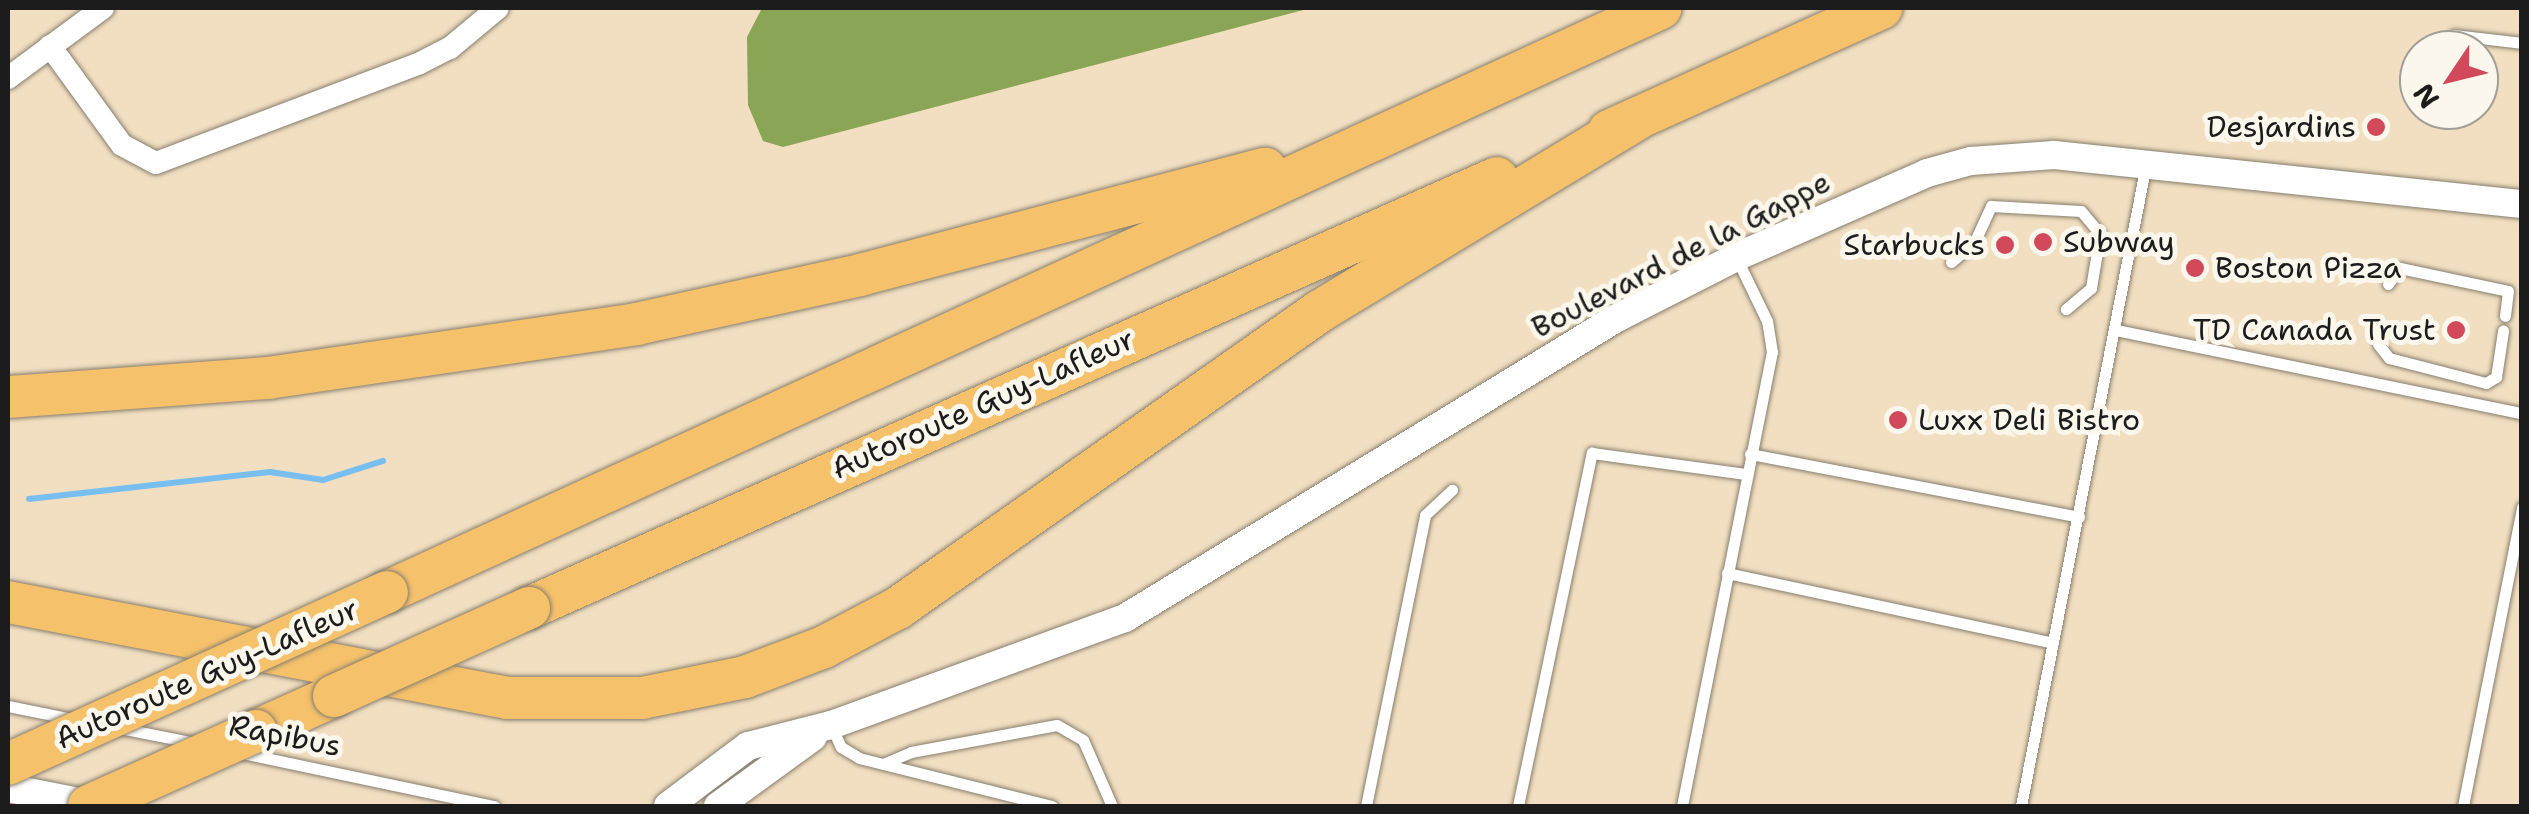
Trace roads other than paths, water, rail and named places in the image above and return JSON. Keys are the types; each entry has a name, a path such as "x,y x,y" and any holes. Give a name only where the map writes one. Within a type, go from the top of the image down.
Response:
{"highway":[{"name":"Autoroute Guy-Lafleur","path":"8,764 1661,8"},
{"name":"Autoroute Guy-Lafleur","path":"89,806 1379,226 1635,120 1880,8"},
{"path":"10,602 508,698 642,698 745,676 824,648 898,608 1320,311 1635,120"},
{"path":"8,397 389,363 636,324 877,270 1348,150"},
{"path":"110,806 256,731"}],"street":[{"path":"8,78 103,8"},
{"path":"50,46 122,145 156,163 420,63 450,48 498,8"},
{"name":"Boulevard de la Gappe","path":"668,806 748,746 830,725 1073,641 1142,610 1565,348 1736,257 1886,189 1971,161 2034,154 2522,204"},
{"name":"Boulevard de la Gappe","path":"718,806 830,725"},
{"path":"8,788 98,806"}],"lane":[{"path":"2021,806 2146,164"},
{"path":"1951,262 1974,244 1991,206 2081,211 2100,228 2097,252 2091,288 2066,308"},
{"path":"1682,806 1772,344 1736,257"},
{"path":"2388,284 2400,268 2508,291 2505,316"},
{"path":"2116,330 2522,413"},
{"path":"2378,344 2389,358 2486,383 2496,378 2503,331"},
{"path":"1518,806 1592,453 1746,474"},
{"path":"1750,454 2078,517"},
{"path":"1366,806 1426,515 1452,490"},
{"path":"2464,806 2522,507"},
{"path":"1727,573 2054,643"},
{"name":"Rapibus","path":"8,706 494,806"},
{"path":"883,764 911,752 1057,724 1083,740 1112,806"},
{"path":"830,725 846,751 883,764 1052,806"}],"waterway":[{"path":"29,499 270,472 323,480 383,461"}],"place":[{"name":"Desjardins","path":"2376,127"},
{"name":"Subway","path":"2043,242"},
{"name":"Starbucks","path":"2005,245"},
{"name":"Boston Pizza","path":"2195,268"},
{"name":"TD Canada Trust","path":"2456,330"},
{"name":"Luxx Deli Bistro","path":"1898,420"}]}
